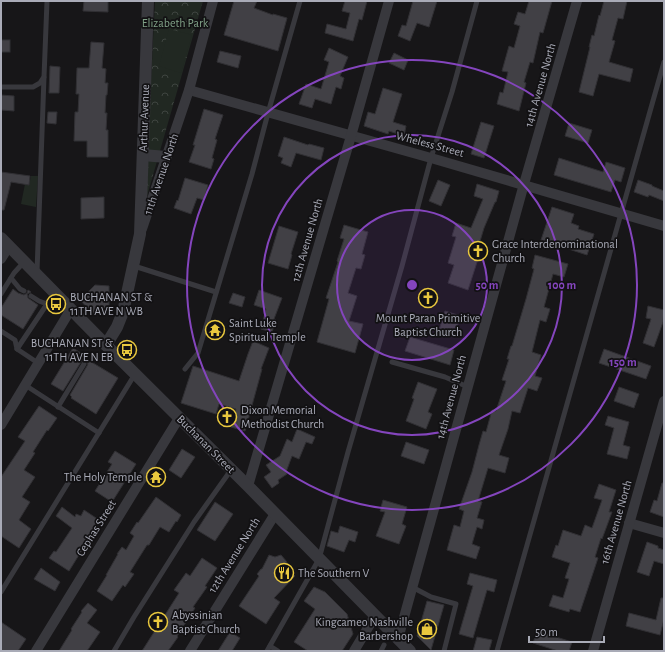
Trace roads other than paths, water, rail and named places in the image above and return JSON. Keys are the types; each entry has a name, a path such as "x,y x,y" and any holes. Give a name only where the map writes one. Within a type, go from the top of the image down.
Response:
{"street":[{"name":"Arthur Avenue","path":"140,234 148,1"},
{"name":"11th Avenue North","path":"106,345 118,327 123,312 140,234 189,90 213,1"},
{"name":"12th Avenue North","path":"248,486 389,1"},
{"name":"14th Avenue North","path":"398,639 524,184 577,1"},
{"name":"Wheless Street","path":"189,90 524,184 664,226"},
{"path":"143,155 166,157"},
{"path":"1,259 5,242"},
{"name":"Buchanan Street","path":"5,242 410,651"},
{"path":"1,425 71,309"},
{"name":"16th Avenue North","path":"593,651 664,400"},
{"name":"Cephas Street","path":"36,651 179,418"},
{"name":"12th Avenue North","path":"190,651 275,514"},
{"path":"630,523 664,533"},
{"path":"354,651 375,616"}],"lane":[{"path":"37,274 47,1"},
{"path":"185,369 198,353 252,174 300,1"},
{"path":"278,651 268,648 319,559 431,158 452,92 477,1"},
{"path":"497,651 664,62"},
{"path":"1,87 33,87 40,83 44,77"},
{"path":"1,294 14,273 25,261"},
{"path":"134,266 216,292"},
{"path":"11,278 20,289 24,291"},
{"path":"17,349 56,293"},
{"path":"31,296 47,304"},
{"path":"1,331 15,340 17,349 38,363"},
{"path":"392,362 445,378 468,387"},
{"path":"58,406 84,364"},
{"path":"1,592 135,373"},
{"path":"25,385 99,433"},
{"path":"114,651 194,522 231,469"},
{"path":"412,587 431,597 456,604 444,651"},
{"path":"381,651 384,645"}],"place":[{"name":"Grace Interdenominational Church","path":"478,251"},
{"name":"Mount Paran Primitive Baptist Church","path":"428,298"},
{"name":"BUCHANAN ST & 11TH AVE N WB","path":"56,304"},
{"name":"Saint Luke Spiritual Temple","path":"215,330"},
{"name":"BUCHANAN ST & 11TH AVE N EB","path":"127,350"},
{"name":"Dixon Memorial Methodist Church","path":"227,417"},
{"name":"The Holy Temple","path":"156,477"},
{"name":"The Southern V","path":"284,573"},
{"name":"Abyssinian Baptist Church","path":"158,622"},
{"name":"Kingcameo Nashville Barbershop","path":"427,629"}],"park label":[{"name":"Elizabeth Park","path":"175,23"}]}
